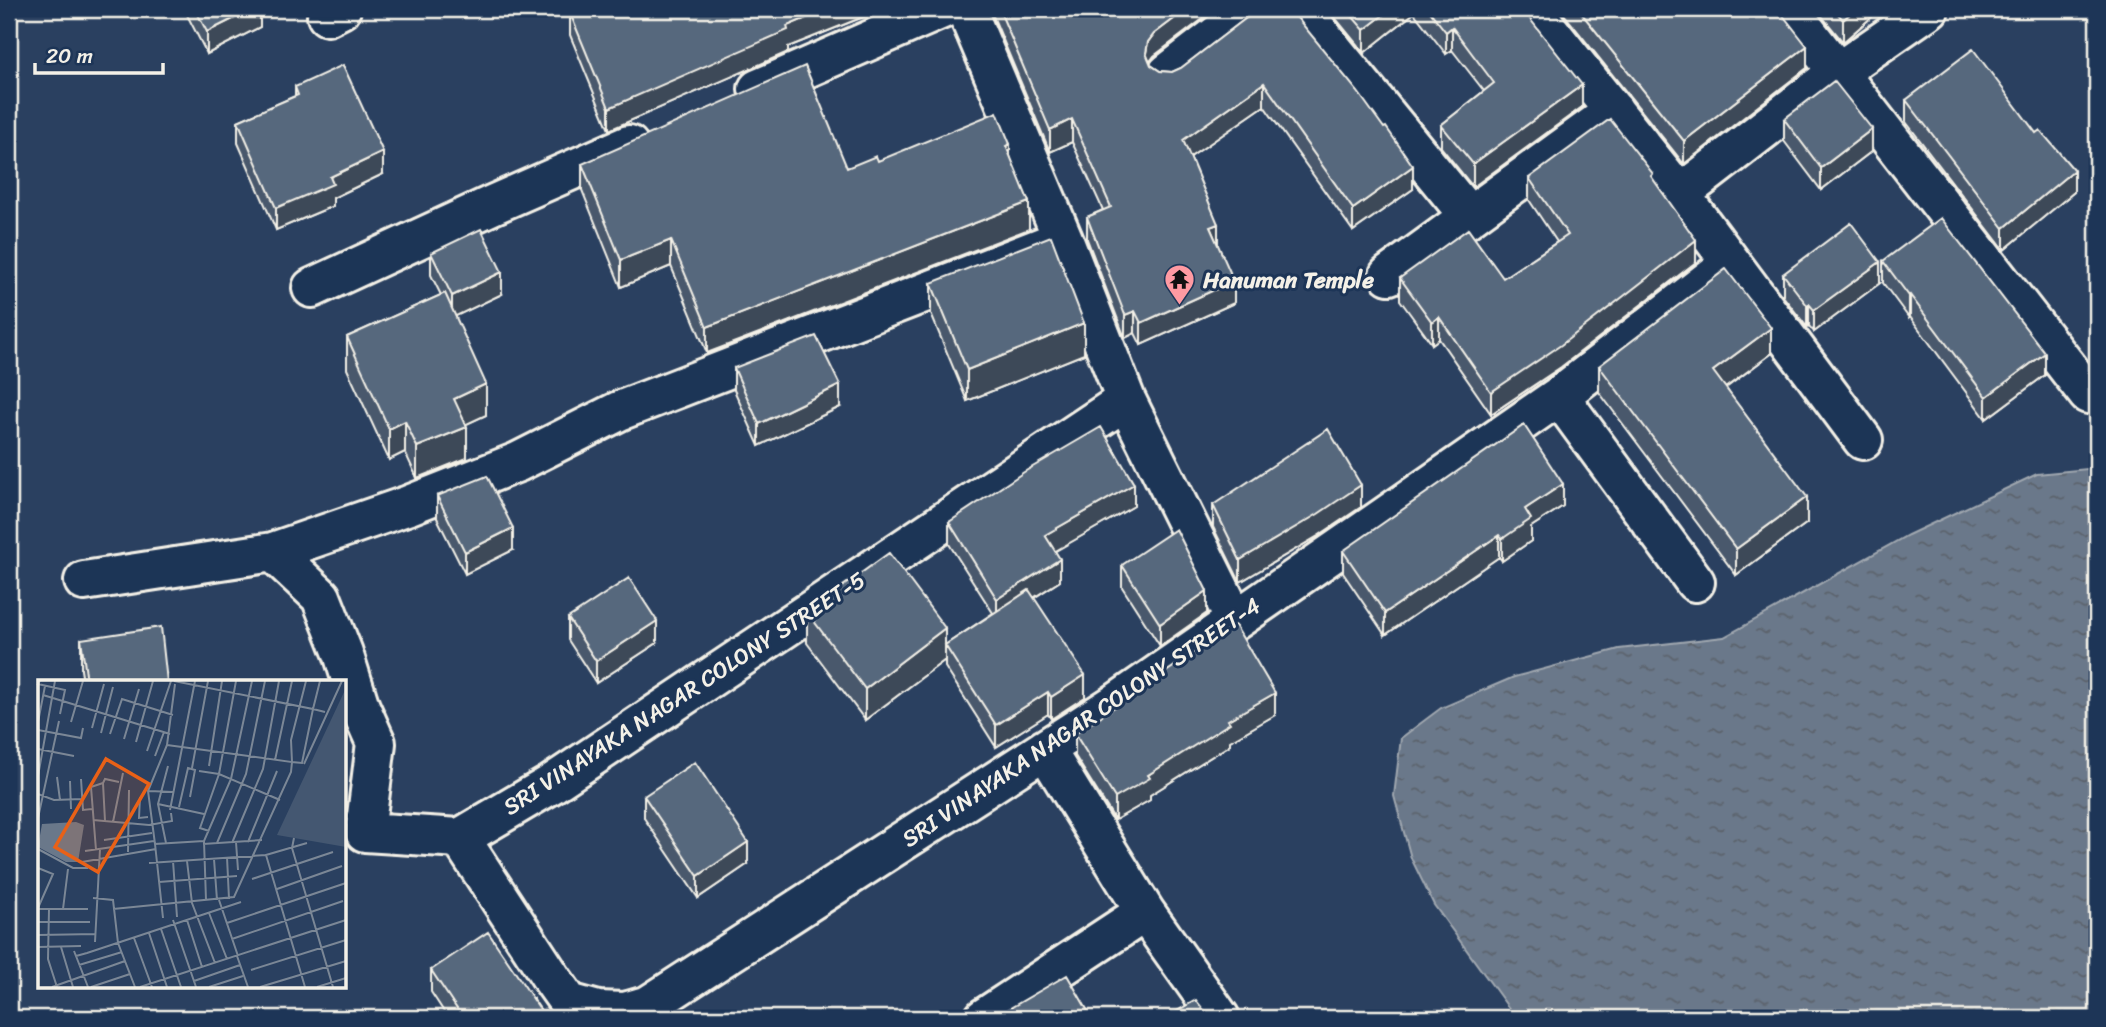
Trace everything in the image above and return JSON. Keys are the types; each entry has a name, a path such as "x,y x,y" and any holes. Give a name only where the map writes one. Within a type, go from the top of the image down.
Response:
{"street":[{"path":"729,101 942,9"},
{"path":"966,9 1063,239 1126,400 1235,620"},
{"path":"1168,73 1251,9"},
{"path":"1300,9 1469,216"},
{"path":"1532,9 1681,194 1863,440"},
{"path":"1789,9 2088,394"},
{"path":"1681,194 1838,72 1929,9"},
{"path":"1389,275 1614,111"},
{"path":"312,288 654,134"},
{"path":"84,581 273,552 409,505 518,462 619,411 1063,239"},
{"name":"SRI VINAYAKA NAGAR COLONY STREET-4","path":"460,838 569,1003 598,1011 625,1012 649,1005 1112,706 1559,396 1731,263"},
{"path":"1559,396 1695,582"},
{"name":"SRI VINAYAKA NAGAR COLONY STREET-5","path":"460,838 550,785 1126,400"},
{"path":"273,552 321,597 360,707 376,743 365,832 460,838"},
{"path":"1045,749 1145,912 1220,1018"},
{"path":"984,1018 1145,912"}],"water":[{"path":"2097,468 2097,1018 1516,1018 1434,905 1411,858 1394,796 1401,738 1441,708 1514,677 1619,649 1724,637 1908,535 2037,474"}],"building":[{"path":"195,9 253,9 207,32"},
{"path":"580,9 828,9 787,26 788,30 609,108 570,13"},
{"path":"999,9 1187,9 1154,34 1148,42 1146,53 1151,65 1160,71 1172,72 1258,9 1290,9 1384,128 1386,127 1413,166 1353,209 1264,83 1183,140 1218,224 1210,227 1234,281 1141,323 1135,311 1125,315 1087,217 1111,207 1072,119 1050,130"},
{"path":"1346,9 1391,9 1364,30"},
{"path":"1428,9 1522,9 1582,85 1473,164 1441,125 1494,83 1452,27 1446,32"},
{"path":"1578,9 1778,9 1807,46 1684,141"},
{"path":"1834,9 1855,9 1843,20"},
{"path":"1973,49 2036,133 2040,130 2074,170 2004,228 1906,100"},
{"path":"343,65 383,152 330,177 333,184 276,208 238,121 298,95 295,87"},
{"path":"805,66 847,168 876,156 878,161 997,112 1010,144 1006,146 1029,202 707,327 671,240 621,260 582,164"},
{"path":"1834,81 1872,129 1821,168 1784,119"},
{"path":"1610,119 1653,174 1651,176 1696,240 1561,345 1491,392 1439,317 1432,322 1400,278 1468,229 1503,278 1568,235 1529,178"},
{"path":"1941,218 2045,353 1986,397 1883,261"},
{"path":"1851,223 1880,262 1814,310 1783,274"},
{"path":"481,229 502,272 452,296 431,253"},
{"path":"1051,236 1084,323 967,370 931,283"},
{"path":"1726,269 1771,328 1713,371 1807,497 1736,549 1599,366"},
{"path":"445,293 486,384 454,399 467,427 417,447 405,421 389,429 347,337"},
{"path":"816,336 840,385 759,424 734,368"},
{"path":"1524,425 1563,484 1525,509 1531,519 1502,539 1499,535 1385,613 1343,551"},
{"path":"1101,427 1134,484 1045,535 1060,559 997,599 949,522 1024,472"},
{"path":"1328,429 1361,485 1240,560 1213,505"},
{"path":"487,476 513,528 465,552 437,496"},
{"path":"1176,529 1207,591 1160,624 1122,565"},
{"path":"889,553 945,628 865,689 807,612"},
{"path":"629,578 657,621 596,661 568,618"},
{"path":"1029,590 1085,675 1051,697 1048,692 996,725 945,645"},
{"path":"1235,625 1275,693 1228,720 1230,723 1148,775 1150,778 1115,798 1075,734"},
{"path":"161,627 167,680 87,680 81,639"},
{"path":"695,762 748,842 698,876 644,796"},
{"path":"488,932 544,1015 540,1018 463,1018 431,970"},
{"path":"1067,975 1092,1018 993,1018"},
{"path":"1196,1000 1213,1018 1165,1018"},
{"path":"630,1011 635,1018 617,1018 626,1012"}],"place":[{"name":"Hanuman Temple","path":"1180,307"}]}
